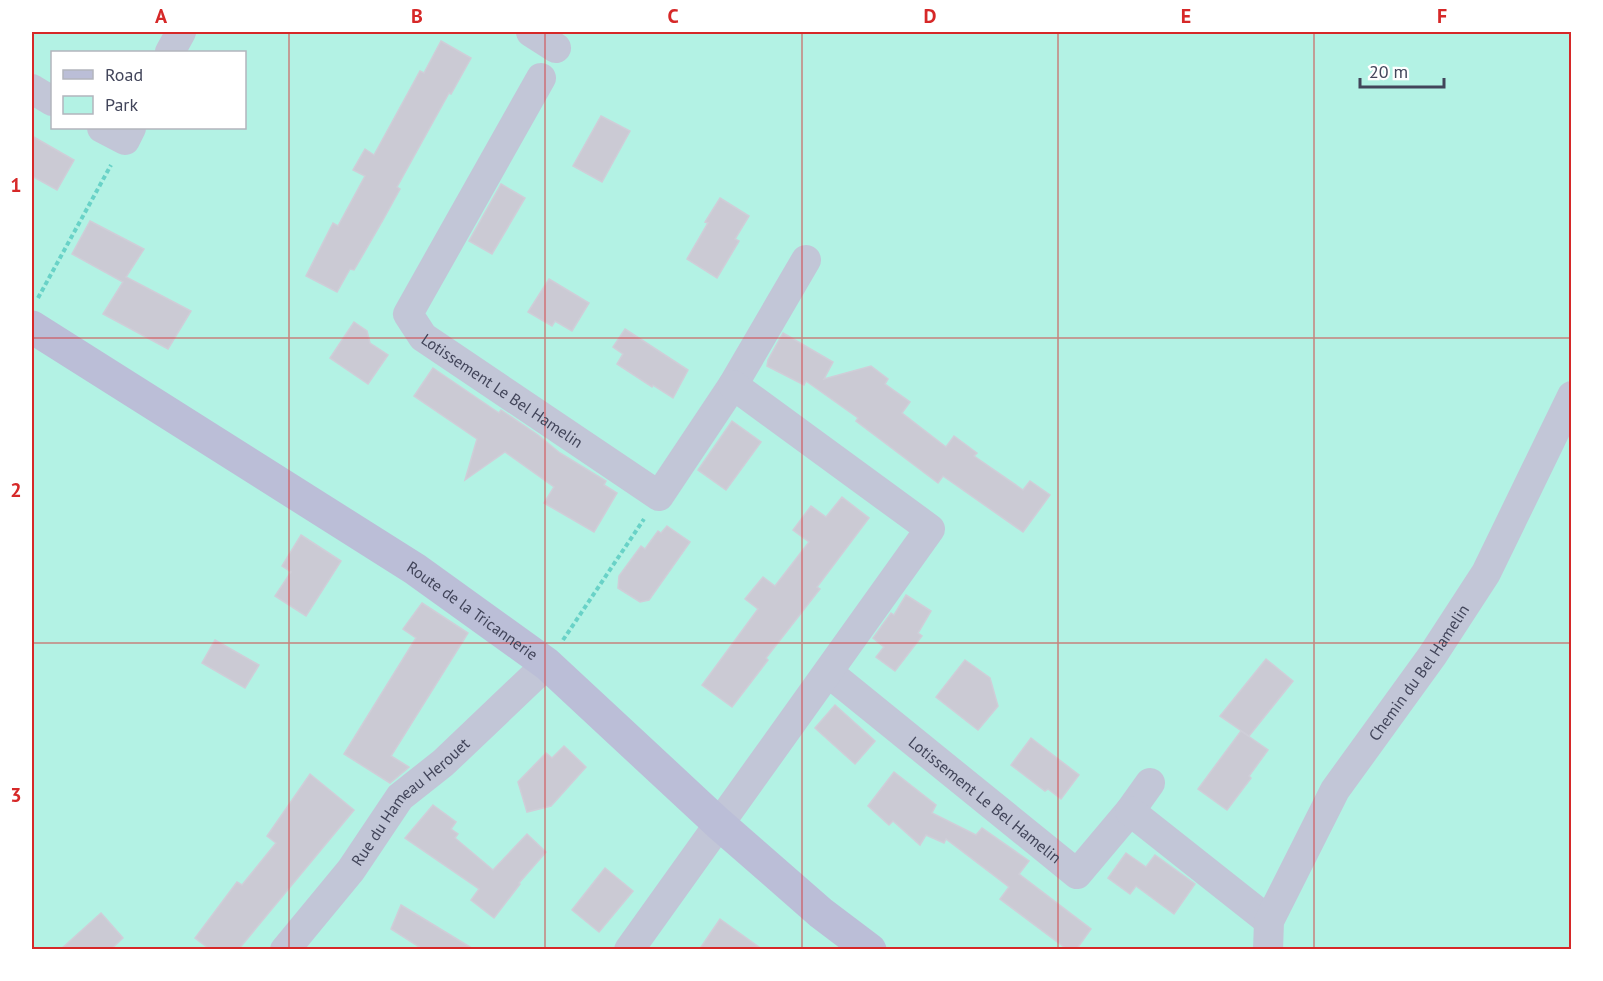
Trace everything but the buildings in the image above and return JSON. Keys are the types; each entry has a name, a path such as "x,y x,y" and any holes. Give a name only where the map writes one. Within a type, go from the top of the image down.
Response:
{"main road":[{"name":"Route de la Tricannerie","path":"34,313 415,569 547,664 718,823 821,913 870,950"}],"street":[{"path":"171,51 181,32"},
{"path":"531,32 556,48"},
{"name":"Lotissement Le Bel Hamelin","path":"541,78 408,314 423,337 659,496"},
{"path":"32,89 51,100"},
{"path":"659,496 733,385 806,260"},
{"path":"629,950 930,529 733,385"},
{"name":"Chemin du Bel Hamelin","path":"1268,935 1335,790 1432,657 1486,573 1572,396"},
{"name":"Rue du Hameau Herouet","path":"285,950 351,870 400,797 443,763 547,664"},
{"name":"Lotissement Le Bel Hamelin","path":"829,672 1077,874 1130,811 1150,783"},
{"path":"1130,811 1268,935"}],"path":[{"path":"34,313 119,132"},
{"path":"547,664 659,496"}],"green space":[{"path":"32,32 1571,32 1571,949 32,949"}]}
